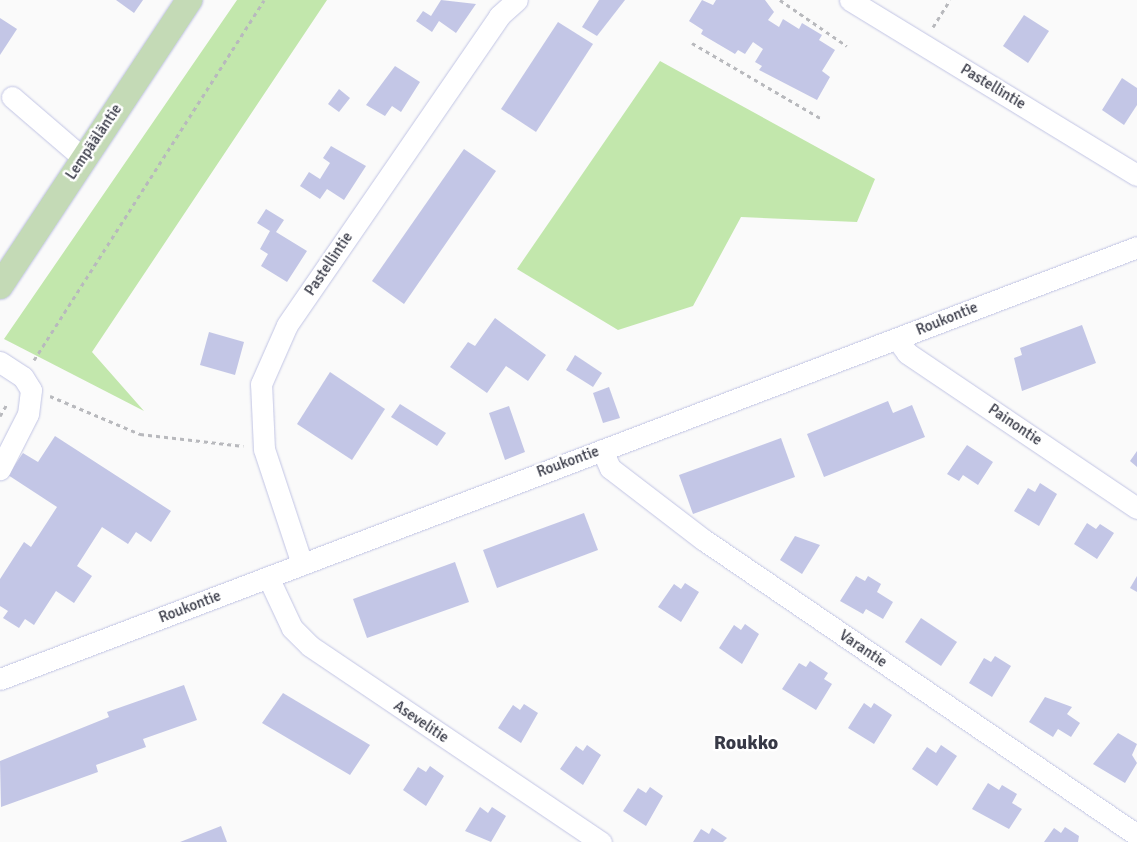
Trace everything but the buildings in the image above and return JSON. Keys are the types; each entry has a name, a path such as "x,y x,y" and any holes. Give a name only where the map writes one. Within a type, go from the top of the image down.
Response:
{"main road":[{"name":"Lempääläntie","path":"0,286 189,0"}],"street":[{"name":"Pastellintie","path":"302,564 264,449 261,384 288,326 500,16 517,0"},
{"name":"Pastellintie","path":"850,0 1137,175"},
{"path":"12,97 83,158"},
{"name":"Roukontie","path":"0,680 1137,247"},
{"name":"Painontie","path":"897,339 907,353 1137,508"},
{"path":"0,362 23,378 31,390 28,414 0,469"},
{"name":"Varantie","path":"602,450 610,468 704,540 1137,835"},
{"name":"Asevelitie","path":"268,578 292,628 310,646 601,842"}],"path":[{"path":"0,416 264,0"},
{"path":"780,0 846,46"},
{"path":"922,44 950,0"},
{"path":"692,43 822,118"},
{"path":"23,378 52,397 140,434 264,449"}],"green space":[{"path":"237,0 327,0 92,352 144,411 4,339"},
{"path":"660,61 875,179 857,222 741,217 693,306 618,330 517,269"}],"district":[{"name":"Roukko","path":"746,742"}]}
